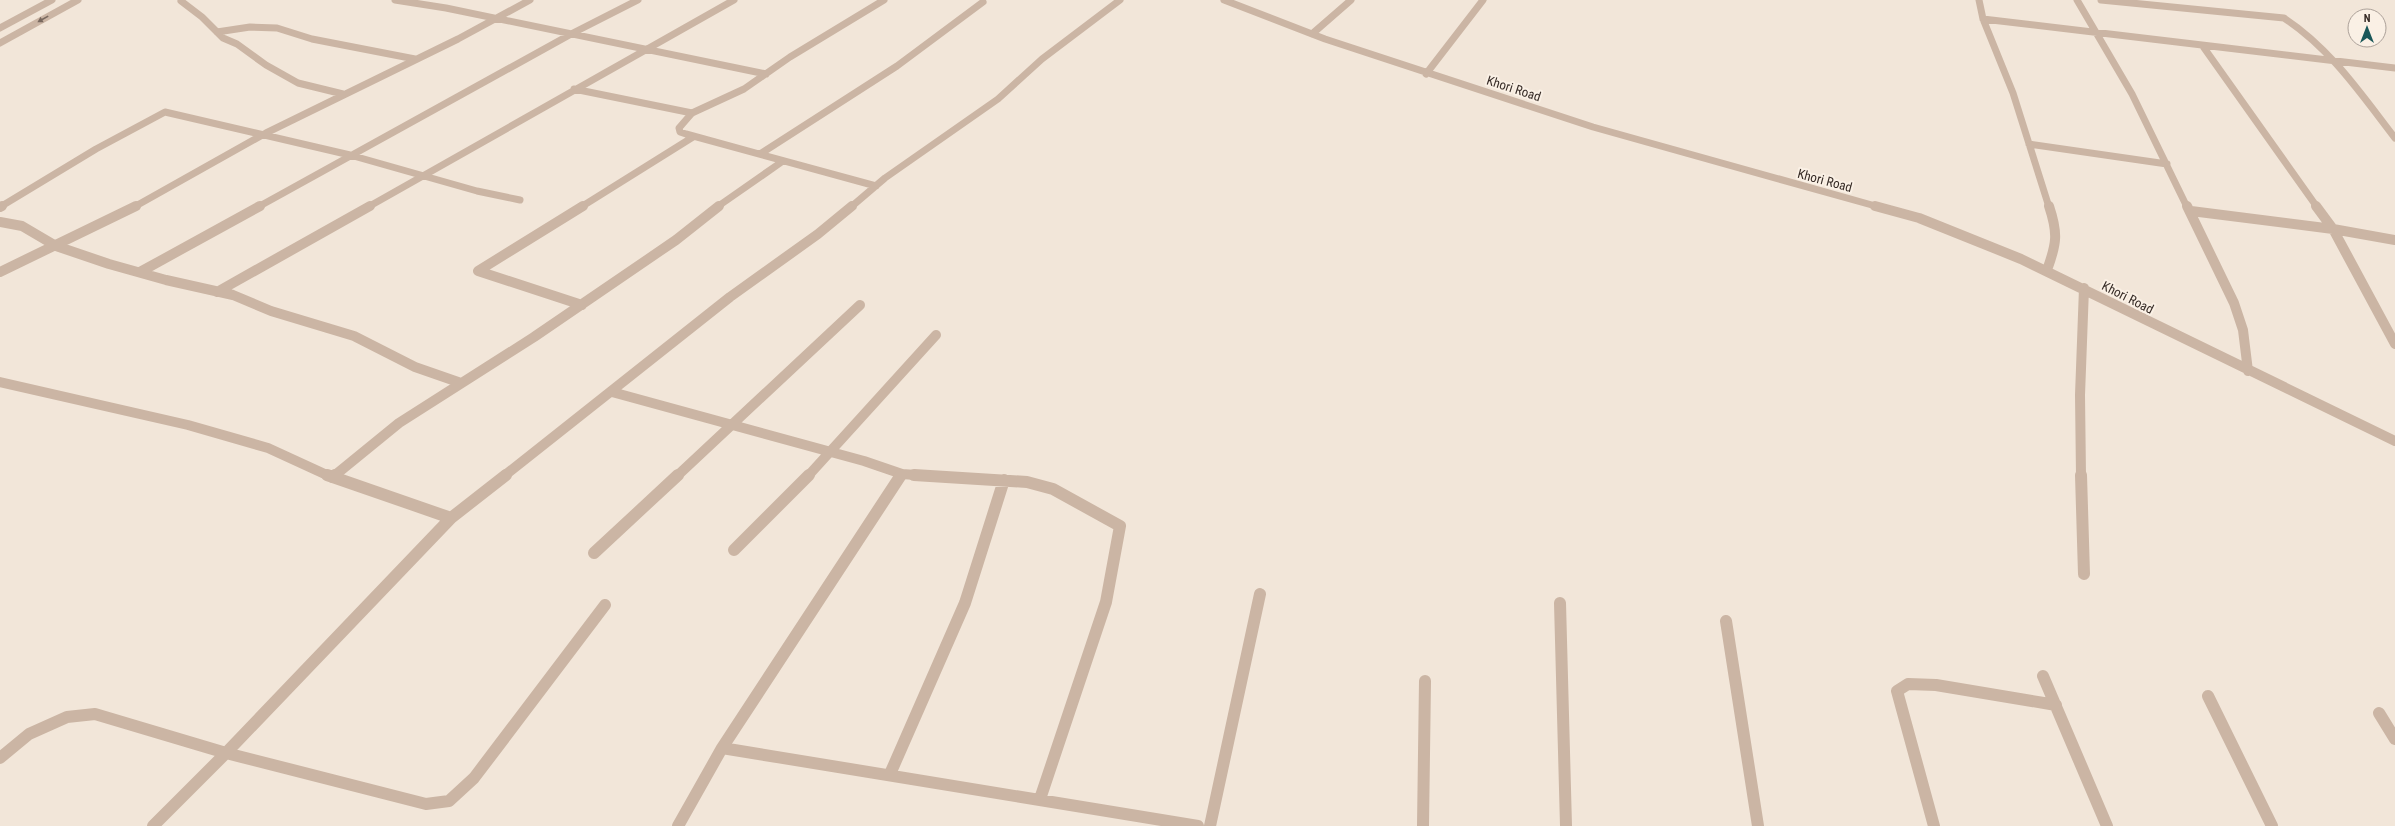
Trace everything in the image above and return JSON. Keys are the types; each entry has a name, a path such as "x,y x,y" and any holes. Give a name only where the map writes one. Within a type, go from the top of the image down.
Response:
{"street":[{"path":"1,27 52,0"},
{"path":"0,43 78,0"},
{"path":"395,0 436,4 496,18 573,32 766,74"},
{"path":"0,272 138,205 261,136 530,0"},
{"path":"140,272 573,32 638,0"},
{"path":"217,292 574,88 734,0"},
{"path":"876,186 693,137 680,132 679,128 692,113 744,88 884,0"},
{"path":"153,826 226,753 451,518 730,297 818,234 876,186 998,99 1042,59 1120,0"},
{"name":"Khori Road","path":"1224,0 1312,34 1426,74 1600,129 1919,218 2046,270 2248,371 2395,441"},
{"path":"1312,34 1351,0"},
{"path":"1426,74 1483,0"},
{"path":"1979,0 1983,19 2014,93 2056,228 2054,250 2046,270"},
{"path":"2077,0 2132,94 2191,211 2234,303 2243,330 2248,371"},
{"path":"2102,0 2284,18 2296,25 2335,60 2395,138"},
{"path":"181,1 202,17 223,38 237,44 266,66 298,83 343,94"},
{"path":"760,154 897,66 983,2"},
{"path":"1983,19 2395,68"},
{"path":"217,32 250,28 277,28 312,39 415,59"},
{"path":"2202,45 2333,229 2395,344"},
{"path":"574,88 692,113"},
{"path":"0,207 96,149 165,112 261,136 352,155 482,194 520,200"},
{"path":"582,305 478,271 693,137"},
{"path":"2029,144 2167,164"},
{"path":"332,477 399,423 582,305 676,240 721,204 783,161"},
{"path":"2191,211 2333,229 2395,240"},
{"path":"0,222 22,226 56,246 166,280 233,296 271,311 354,336 415,368 461,383"},
{"path":"2084,288 2079,366 2079,434 2084,574"},
{"path":"594,553 860,305"},
{"path":"734,550 832,452 936,335"},
{"path":"0,382 203,429 268,448 332,477 451,518"},
{"path":"612,392 832,452 902,474 1027,482 1053,489 1120,526 1106,602 1040,799"},
{"path":"678,826 722,748 902,474"},
{"path":"890,774 965,603 1004,480"},
{"path":"1210,826 1260,594"},
{"path":"1560,603 1566,826"},
{"path":"0,758 29,734 67,717 95,714 226,753 426,804 449,801 461,792 474,778 605,605"},
{"path":"1726,620 1758,826"},
{"path":"2043,676 2107,826"},
{"path":"1423,826 1425,681"},
{"path":"1934,826 1897,692 1908,684 1936,685 2056,705"},
{"path":"2208,696 2272,826"},
{"path":"2379,713 2395,739"},
{"path":"722,748 890,774 1198,826"}]}
